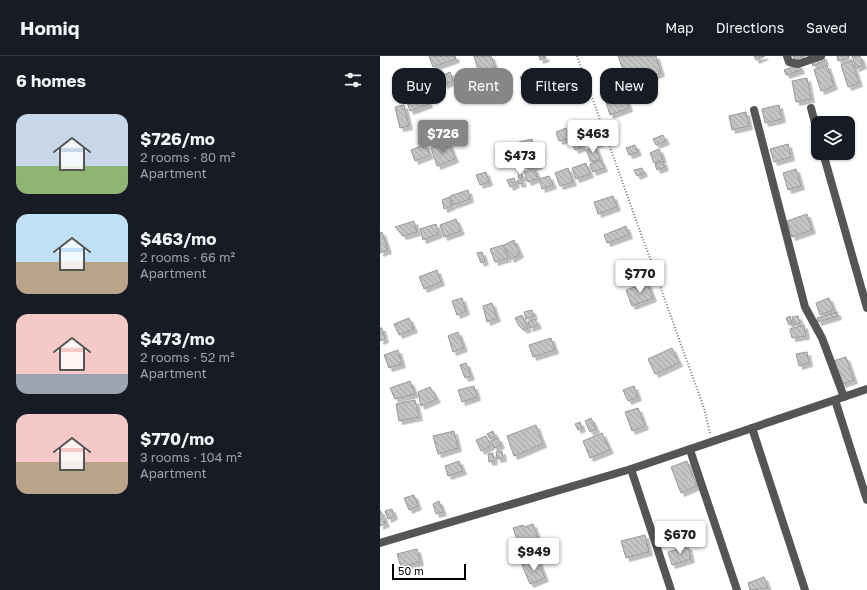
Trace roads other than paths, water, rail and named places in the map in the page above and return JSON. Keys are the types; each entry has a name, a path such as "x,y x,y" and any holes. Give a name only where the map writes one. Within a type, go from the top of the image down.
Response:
{"street":[{"path":"787,56 789,62 798,64 821,56"},
{"path":"811,108 813,116"},
{"path":"754,110 805,307 822,338 840,398 867,500"},
{"path":"825,160 867,308"},
{"path":"380,543 632,469 867,389"},
{"path":"752,428 805,590"},
{"path":"690,450 737,590"},
{"path":"632,469 670,590"}]}
